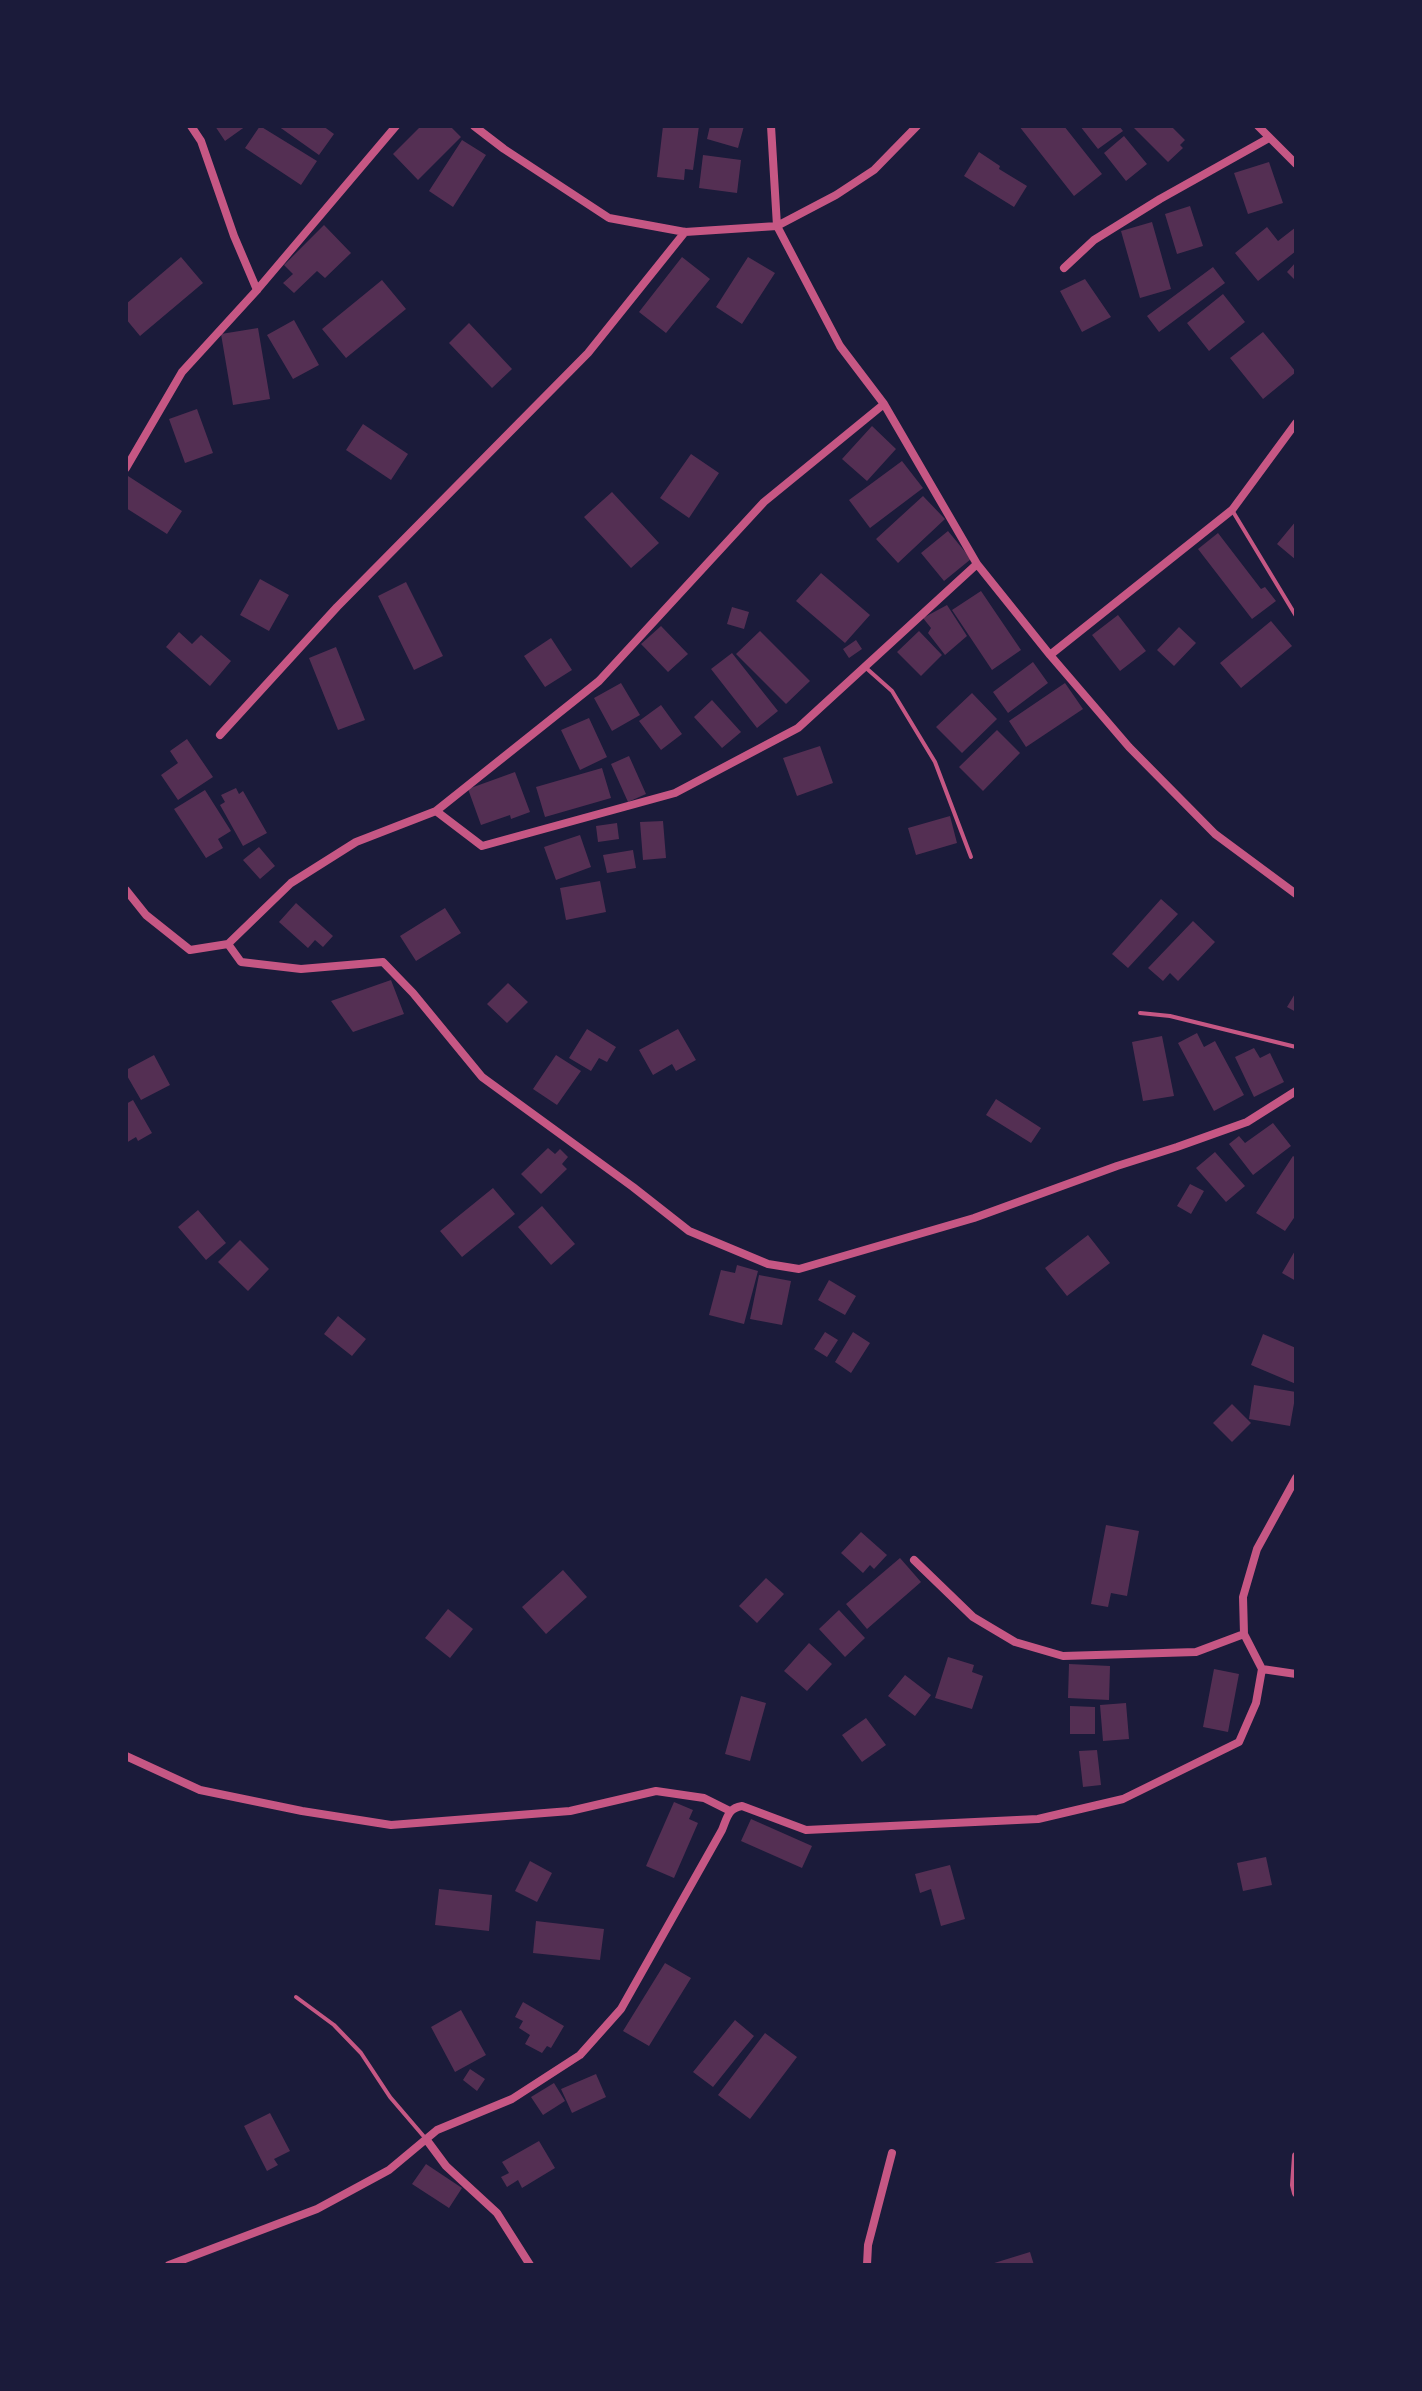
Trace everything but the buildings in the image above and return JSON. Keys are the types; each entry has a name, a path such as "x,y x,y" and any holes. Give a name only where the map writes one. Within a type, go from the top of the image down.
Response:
{"street":[{"path":"191,126 201,141 234,236 257,290"},
{"path":"126,468 182,372 257,290 396,126"},
{"path":"474,126 609,218 685,232 777,226 836,195 874,170 917,126"},
{"path":"771,126 777,226 840,346 884,404 977,564 1129,747 1215,834 1296,894"},
{"path":"1258,126 1296,164"},
{"path":"1064,268 1094,240 1269,138"},
{"path":"220,735 337,607 588,353 685,232"},
{"path":"126,890 146,915 190,950 228,944 291,883 356,842 436,811 599,681 764,502 884,404"},
{"path":"1050,655 1232,510 1296,423"},
{"path":"436,811 482,846 675,793 798,728 977,564"},
{"path":"228,944 241,962 301,969 383,962 413,993 482,1077 689,1231 768,1264 799,1269 974,1218 1247,1122 1296,1091"},
{"path":"169,2265 188,2261 317,2209 389,2170 437,2130 512,2099 580,2055 621,2009 730,1811 742,1806 806,1830 1038,1819 1123,1799 1239,1742 1256,1703 1262,1669 1244,1634 1243,1597 1257,1549 1296,1478"},
{"path":"914,1560 973,1617 1015,1642 1063,1656 1196,1652 1244,1634"},
{"path":"1262,1669 1296,1674"},
{"path":"126,1756 200,1790 391,1825 570,1811 656,1791 704,1798 730,1811"},
{"path":"426,2139 446,2166 497,2213 530,2265"},
{"path":"867,2265 868,2245 892,2153"},
{"path":"1296,2156 1296,2193"}],"lane":[{"path":"1232,510 1296,616"},
{"path":"865,667 892,691 935,762 971,857"},
{"path":"1140,1013 1170,1016 1296,1047"},
{"path":"296,1997 334,2025 361,2053 390,2097 426,2139"}]}
